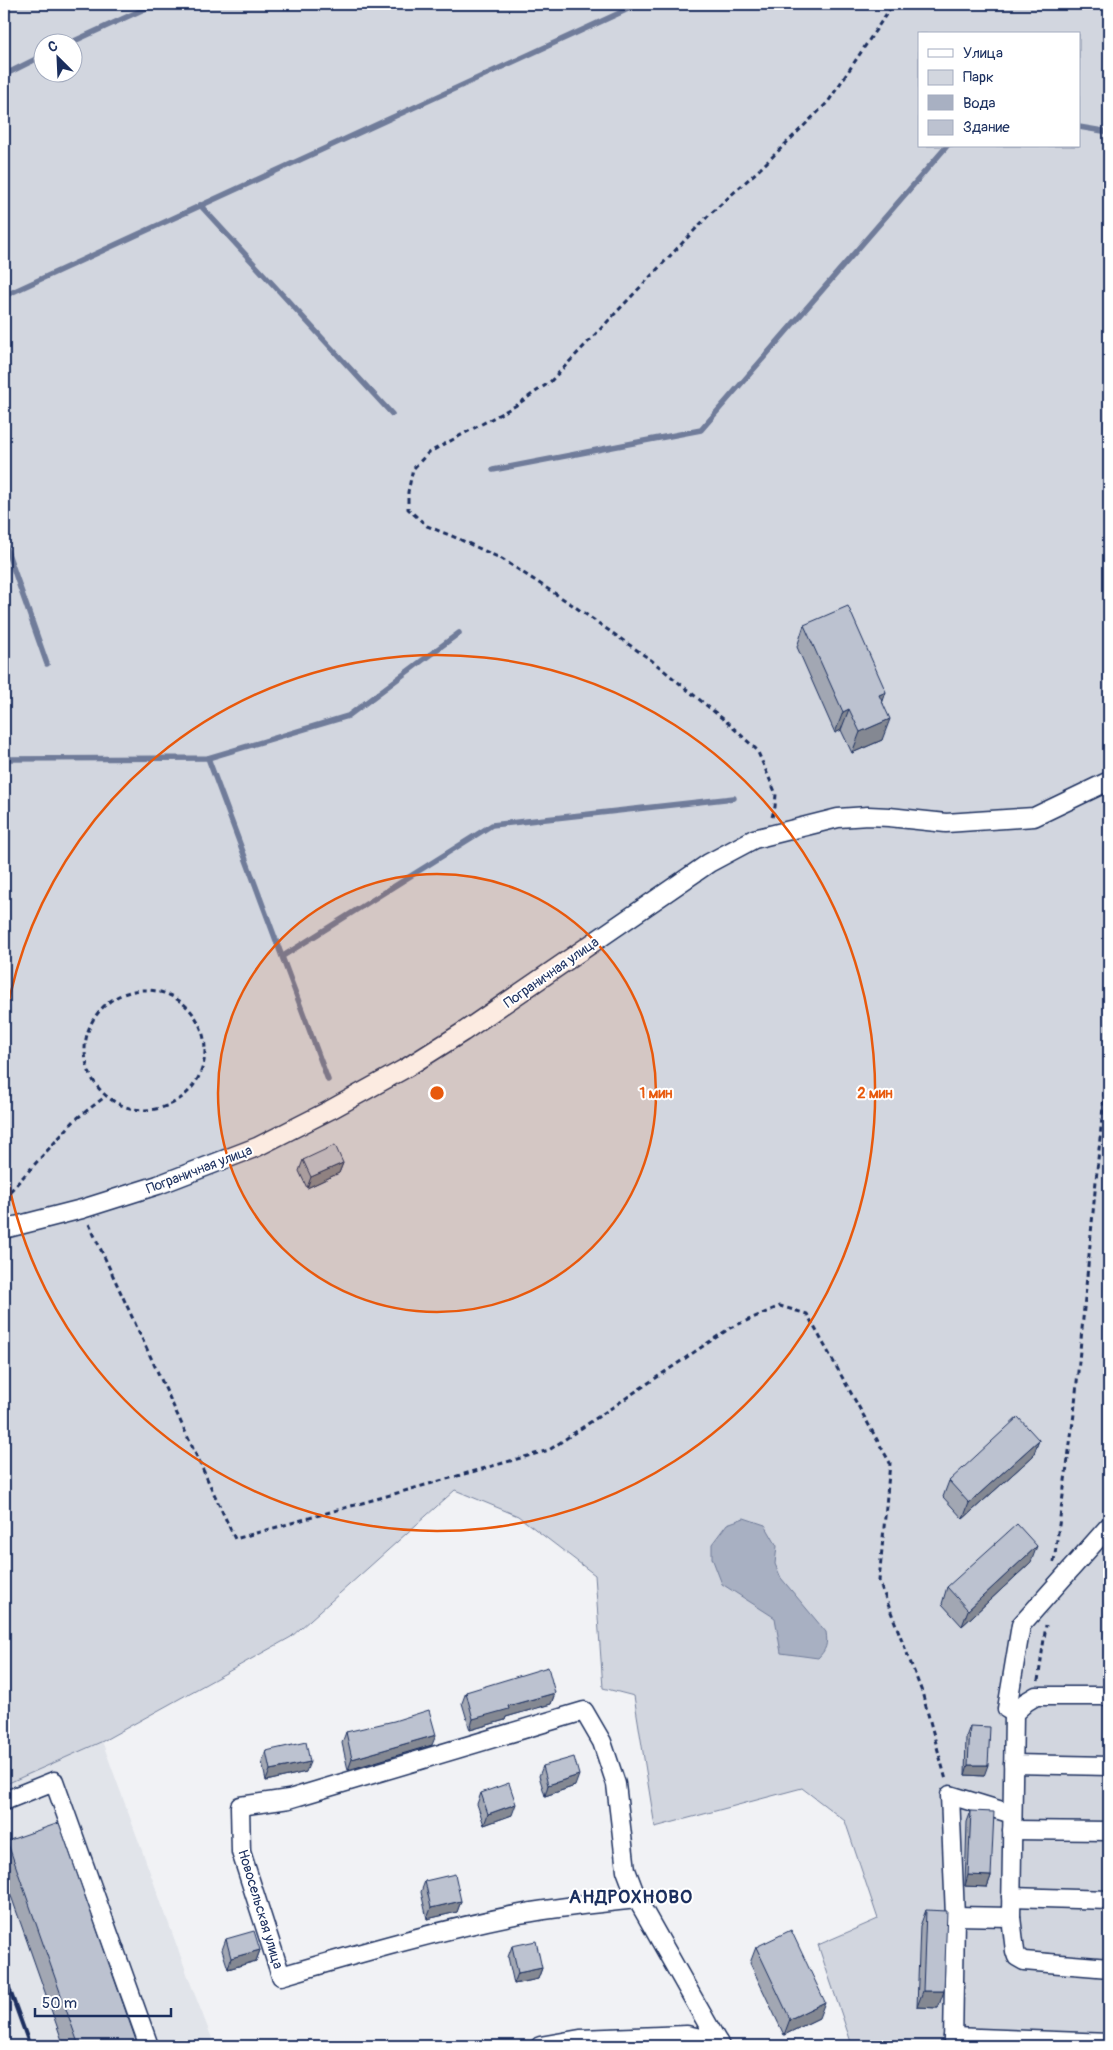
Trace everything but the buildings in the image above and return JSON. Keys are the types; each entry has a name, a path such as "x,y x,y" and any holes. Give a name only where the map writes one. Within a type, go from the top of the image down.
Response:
{"street":[{"name":"Пограничная улица","path":"4,1229 82,1210 158,1185 257,1147 364,1092 463,1032 709,863 754,839 838,818 875,816 946,824 1034,816 1109,781"},
{"path":"1014,1713 1006,1709 1021,1625 1109,1526"},
{"path":"1109,1696 1036,1696 1014,1713 1011,1897 1014,1951 1017,1957 1024,1961 1109,1968"},
{"name":"Новосельская улица","path":"584,1711 602,1742 616,1784 626,1870 637,1899 520,1914 382,1947 280,1976 241,1852 240,1806 289,1800 584,1711"},
{"path":"1013,1764 1109,1766"},
{"path":"4,1801 54,1781 149,2046"},
{"path":"1109,1831 1012,1822 950,1795 956,1916 953,2042 1109,2043"},
{"path":"1011,1897 1109,1900"},
{"path":"637,1899 719,2044"},
{"path":"956,1916 1011,1917"},
{"path":"540,2046 580,2039 687,2035 719,2044"}],"path":[{"path":"754,839 770,820 775,807 776,794 757,750 728,723 652,660 572,604 502,559 427,526 408,509 408,492 413,469 428,452 514,406 550,382 708,216 761,168 828,102 893,4"},
{"path":"139,989 175,996 196,1014 207,1050 200,1076 177,1102 144,1111 124,1107 106,1096 89,1074 84,1045 93,1019 108,1001 139,989"},
{"path":"1053,1570 1074,1414 1109,1043"},
{"path":"4,1198 76,1119 106,1096"},
{"path":"82,1210 235,1539 549,1450 730,1328 780,1306 807,1314 890,1463 879,1581 922,1692 950,1795"},
{"path":"1036,1696 1047,1618"}],"shaded area":[{"path":"102,1741 215,2046 4,2046 4,1785"}],"green space":[{"path":"4,4 1109,4 1109,2046 843,2046 851,2042 818,1945 878,1919 845,1821 802,1788 655,1827 634,1696 603,1688 595,1575 518,1516 455,1490 291,1637 103,1741 4,1785"}],"water":[{"path":"744,1518 765,1525 777,1546 775,1564 781,1578 826,1632 826,1646 818,1658 781,1653 775,1618 722,1584 712,1558 712,1544 727,1524"}],"waterway":[{"path":"82,37 155,4"},
{"path":"4,296 639,4"},
{"path":"4,75 32,61"},
{"path":"1080,127 1109,132"},
{"path":"493,470 701,430 945,148"},
{"path":"200,205 392,414"},
{"path":"4,542 47,664"},
{"path":"4,759 208,758 348,716 459,633"},
{"path":"208,758 328,1080"},
{"path":"283,956 492,825 734,798"}],"railway":[{"path":"4,1974 30,2046"}],"district":[{"name":"АНДРОХНОВО","path":"631,1896"}]}
